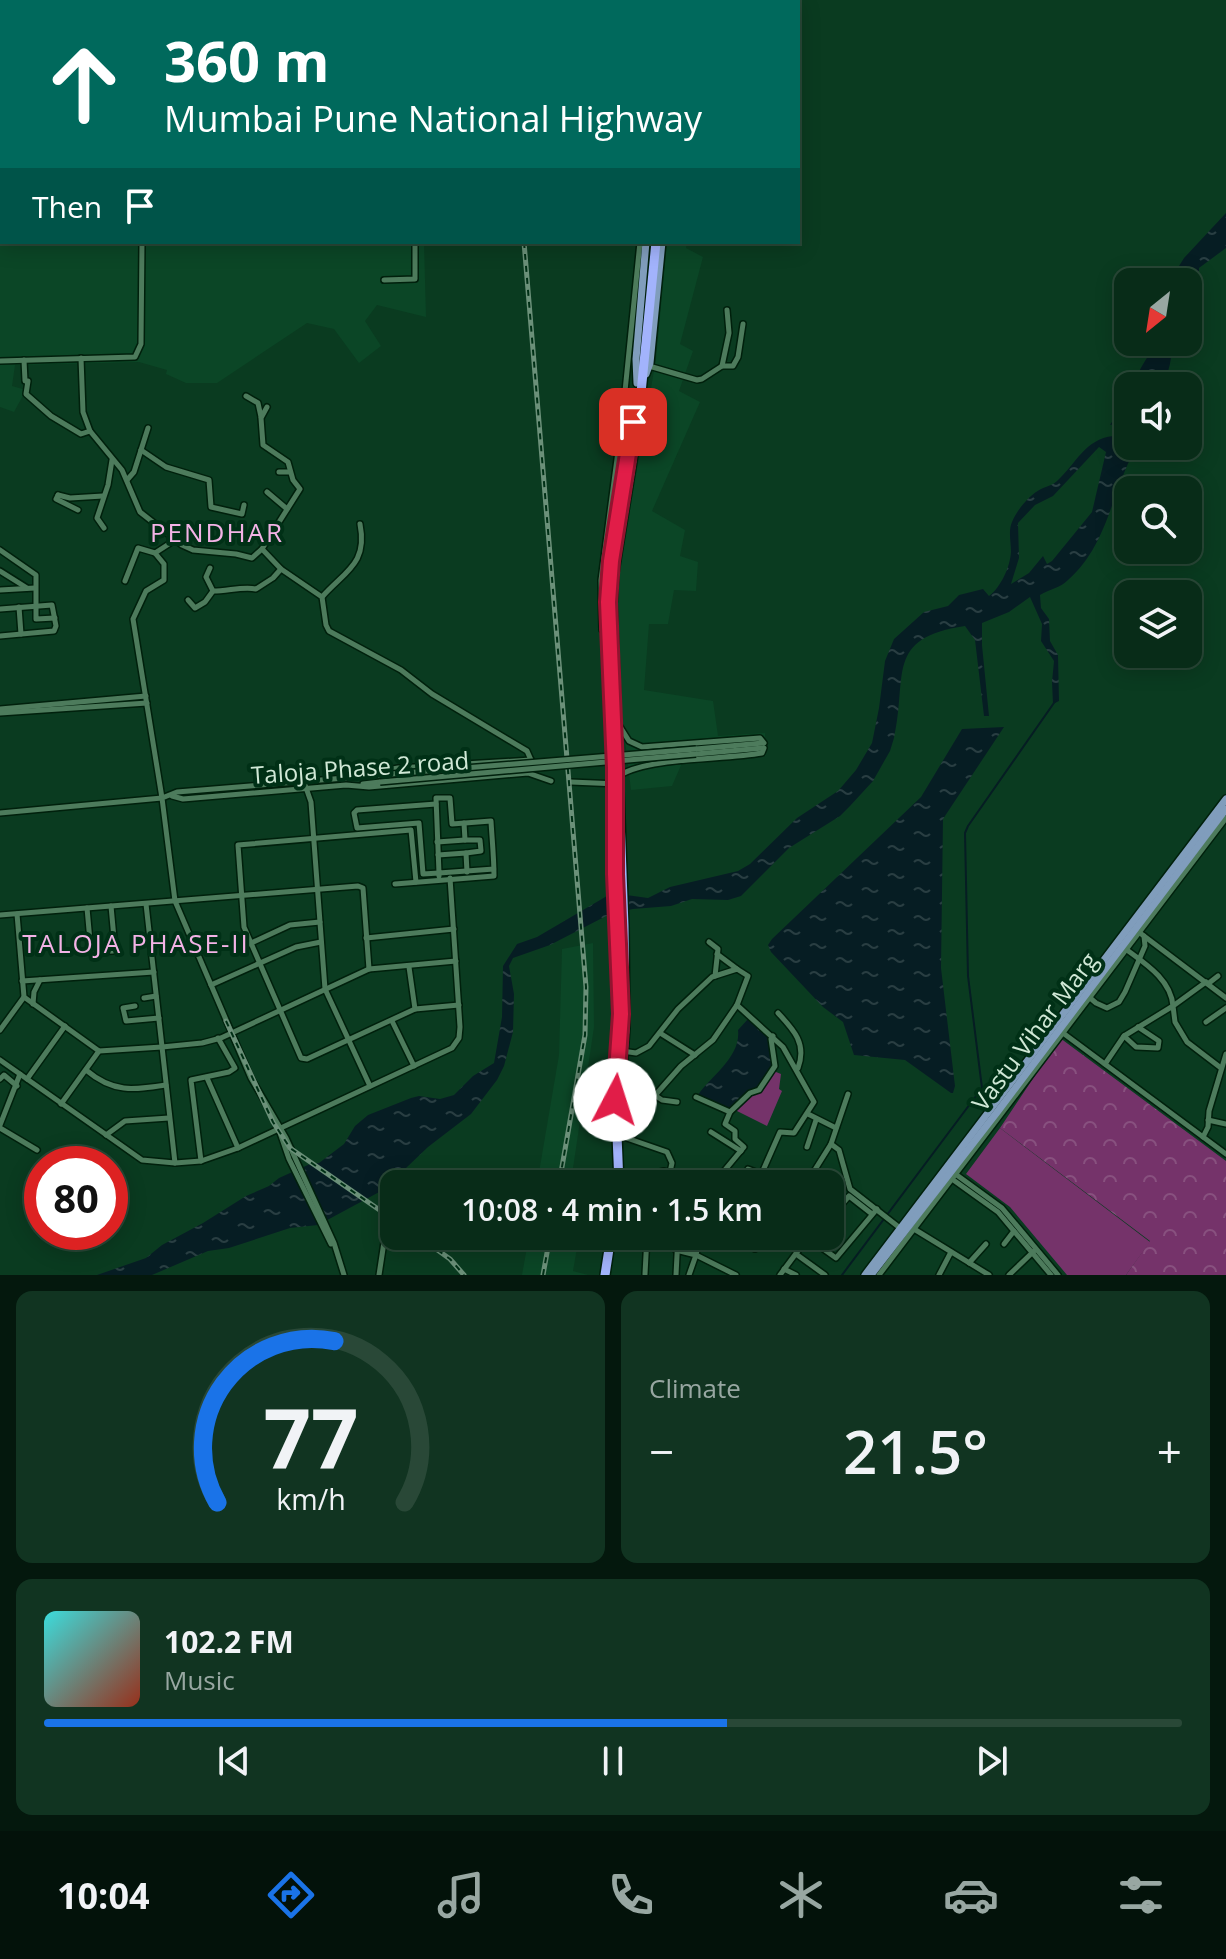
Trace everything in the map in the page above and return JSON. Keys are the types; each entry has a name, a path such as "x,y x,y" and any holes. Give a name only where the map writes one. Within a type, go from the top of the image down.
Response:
{"highway":[{"path":"618,781 608,635 609,583 644,368 651,244"},
{"path":"617,1170 616,1122 622,1050 617,718 612,618 614,572 640,383"},
{"path":"616,1122 617,1170"},
{"path":"603,1275 607,1250"}],"main road":[{"path":"640,383 636,359 651,244"},
{"path":"1222,818 1226,799"},
{"name":"Vastu Vihar Marg","path":"871,1275 900,1228 950,1173 1226,809"},
{"path":"865,1275 900,1228"}],"street":[{"path":"0,361 127,359 139,352 142,244"},
{"path":"384,280 415,279 415,244"},
{"path":"608,635 602,630 601,580 624,408 651,244"},
{"path":"644,368 697,380 722,366 729,333 727,310"},
{"path":"722,366 729,368 736,363 743,324"},
{"path":"81,358 83,412 90,431 127,480 140,512 193,550 252,558 262,549 300,489 286,459 263,445 258,403 246,396"},
{"path":"24,360 25,381 28,381 26,394 51,416 81,434 90,431"},
{"path":"261,418 267,407"},
{"path":"127,480 134,472 148,428"},
{"path":"141,450 166,467 209,480 211,507 242,514 244,505"},
{"path":"104,528 97,518 108,485 112,459"},
{"path":"279,472 290,472"},
{"path":"267,492 287,509"},
{"path":"78,510 56,499 58,495 70,498 103,496"},
{"path":"322,597 355,565 363,540 360,524"},
{"path":"155,553 175,540"},
{"path":"125,581 138,548 155,553 163,560 164,580 157,586 149,587 133,619 175,901 251,1078 292,1158 345,1275"},
{"path":"262,549 281,569 322,597 329,631 380,657 527,751 534,773 551,781"},
{"path":"0,550 37,576 32,588 36,619 55,618"},
{"path":"210,568 206,577 213,591"},
{"path":"213,591 238,590 247,586 256,589 281,569"},
{"path":"0,571 32,588"},
{"path":"0,590 32,588"},
{"path":"188,600 195,608 205,602 213,591"},
{"path":"0,609 53,605 56,629 0,636"},
{"path":"19,607 21,634"},
{"path":"0,711 147,699"},
{"path":"571,782 618,781 641,765 762,753 764,746 760,738 642,747 629,741 617,718"},
{"path":"345,782 764,746"},
{"name":"Taloja Phase 2 road","path":"0,813 171,795 183,799 345,782 398,768 531,760"},
{"name":"Taloja Phase 2 road","path":"345,782 369,787 534,773"},
{"path":"305,786 311,802 325,989 370,1086"},
{"path":"439,876 436,798 449,798 452,824 491,821 494,876 450,878 423,874 419,823 238,845 244,927 249,944 301,1058 307,1059 415,1009 459,1005"},
{"path":"369,830 357,828 355,811 436,804"},
{"path":"879,1275 914,1229 950,1173 1142,934 1222,818"},
{"path":"464,823 465,840"},
{"path":"396,828 411,830 416,882"},
{"path":"437,842 480,840 481,851 438,855"},
{"path":"466,853 467,872"},
{"path":"395,884 494,869"},
{"path":"0,1060 142,1160 175,1163 201,1161 238,1148 452,1048 459,1038 459,1005 450,878"},
{"path":"0,915 358,886 363,888 369,969"},
{"path":"146,904 175,1163"},
{"path":"87,908 90,951 113,951 111,906"},
{"path":"0,1030 24,997 17,914"},
{"path":"249,944 290,925 320,922"},
{"path":"366,938 454,929"},
{"path":"1089,997 1107,1008 1119,1002 1145,946 1142,934"},
{"path":"1142,934 1211,980 1226,998"},
{"path":"211,985 296,947 321,942"},
{"path":"709,942 718,949 715,976"},
{"path":"1127,950 1169,988 1175,1022 1187,1042 1223,1067"},
{"path":"616,1122 637,1114 656,1096 681,1066 720,1032 737,1005 748,977 717,954"},
{"path":"24,997 99,1051 162,1047 218,1038 369,969 456,961"},
{"path":"409,967 415,1009"},
{"path":"622,1050 636,1053 642,1050 678,1009 715,976 737,969"},
{"path":"22,981 154,972"},
{"path":"33,1004 34,992 41,980"},
{"path":"1105,1064 1124,1036 1211,980"},
{"path":"144,998 156,996"},
{"path":"737,1005 783,1047 814,1102 794,1133 780,1132 763,1170"},
{"path":"135,1006 123,1008 126,1021 159,1018"},
{"path":"1206,1022 1226,1008"},
{"path":"778,1013 800,1041 802,1051 797,1069"},
{"path":"392,1021 414,1066"},
{"path":"27,1079 65,1026"},
{"path":"1124,1036 1136,1047 1158,1048 1159,1041 1138,1027"},
{"path":"660,1033 695,1055"},
{"path":"1063,1033 1226,1154"},
{"path":"725,1170 744,1147 735,1139 735,1131 725,1124 730,1112 746,1096 759,1090 773,1071 773,1036"},
{"path":"201,1161 191,1080 235,1068 218,1038"},
{"path":"61,1104 99,1051"},
{"path":"1202,1137 1208,1127 1226,1054"},
{"path":"86,1070 115,1088 166,1085"},
{"path":"20,1074 0,1126 31,1146"},
{"path":"0,1079 4,1075 17,1086"},
{"path":"207,1078 238,1148"},
{"path":"815,1170 831,1144 848,1094"},
{"path":"656,1096 677,1102"},
{"path":"696,1097 730,1112"},
{"path":"808,1114 836,1128"},
{"path":"106,1135 125,1121 169,1118"},
{"path":"807,1147 816,1120"},
{"path":"1208,1120 1226,1124"},
{"path":"711,1132 741,1151"},
{"path":"617,1135 667,1152 672,1163 670,1170"},
{"path":"831,1144 839,1150 850,1189 877,1212"},
{"path":"950,1173 995,1210 1034,1250"},
{"path":"950,1173 1002,1208 1058,1275"},
{"path":"844,1202 849,1196 900,1228"},
{"path":"844,1249 877,1212"},
{"path":"914,1229 986,1274"},
{"path":"1004,1244 1014,1231"},
{"path":"969,1263 986,1244"},
{"path":"379,1275 383,1250"},
{"path":"645,1274 646,1250"},
{"path":"676,1275 676,1250 696,1255 736,1275"},
{"path":"689,1275 697,1250"},
{"path":"796,1275 784,1272 801,1250"},
{"path":"825,1250 836,1258 843,1250"},
{"path":"1009,1275 1034,1250"},
{"path":"939,1275 951,1252"},
{"path":"797,1255 825,1275"},
{"path":"1048,1266 1051,1275"}],"shaded area":[{"path":"0,244 424,244 426,317 377,305 365,321 381,346 359,363 334,329 307,323 217,383 186,383 166,374 167,370 139,362 15,365 12,386 26,390 14,412 0,407"},
{"path":"667,244 687,244 686,248 703,257 680,344 693,351 679,391 700,402 652,511 685,530 680,556 698,562 696,591 674,590 668,624 649,624 644,690 713,701 718,736 765,733 766,756 682,763 672,786 631,790 622,716 618,605 620,568 656,359"},
{"path":"593,943 594,1027 573,1170 539,1170 559,1055 562,949"},
{"path":"526,1250 577,1250 573,1271 588,1275 522,1275"}],"green space":[{"path":"1060,1038 1226,1161 1226,1275 1126,1275 1150,1241 1000,1128"},
{"path":"771,1070 781,1074 779,1089 782,1091 767,1126 733,1109"},
{"path":"1000,1128 1150,1242 1126,1275 1067,1275 1010,1207 966,1174"}],"water":[{"path":"1226,213 1226,248 1199,268 1178,268"},
{"path":"1148,356 1171,356 1167,372 1139,372"},
{"path":"1114,430 1114,460 1130,460 1123,476 1114,476 1114,500 1101,534 1082,566 1068,580 1040,595 1041,608 1049,619 1050,641 1058,655 1059,701 1053,704 1054,661 1041,641 1042,624 1030,597 1009,612 982,623 989,716 984,716 975,640 965,626 922,640 911,650 904,663 894,738 873,781 840,816 789,848 741,896 728,900 692,899 671,906 610,914 550,945 513,958 509,966 514,994 513,1032 497,1080 471,1114 404,1170 380,1170 380,1192 318,1225 290,1228 229,1248 208,1251 152,1275 97,1275 146,1258 162,1245 246,1196 279,1178 319,1163 344,1144 355,1126 368,1115 419,1096 440,1099 454,1095 473,1076 494,1063 502,1017 503,966 517,944 537,937 612,893 648,898 670,887 738,871 750,864 797,818 838,791 856,770 872,743 885,661 894,639 924,612 948,606 959,595 983,589 989,596 1001,582 1009,564 1011,525 1020,508 1037,492 1057,481 1088,447 1113,436","holes":["1099,447 1106,452 1092,512 1052,561 1047,564 1043,556 1029,573 1011,584 1019,558 1018,523 1035,505 1053,496"]},
{"path":"1004,727 943,819 941,968 955,1086 951,1093 905,1060 854,1055 843,1022 823,1007 771,952 768,945 921,797 962,729"},
{"path":"748,1019 766,1035 773,1051 770,1068 759,1089 746,1093 733,1109 700,1098 698,1095 735,1049 738,1030"}],"waterway":[{"path":"842,1275 982,1088 968,976 965,833 1056,700"}],"railway":[{"path":"524,244 586,987 585,1035 561,1170"},
{"path":"226,1021 273,1122 290,1148 380,1210"},
{"path":"437,1250 464,1275"},
{"path":"543,1275 547,1250"}],"district":[{"name":"PENDHAR","path":"217,532"},
{"name":"TALOJA PHASE-II","path":"136,943"}],"route":[{"path":"615,1100 621,1014 608,602 611,561 633,422"}]}
